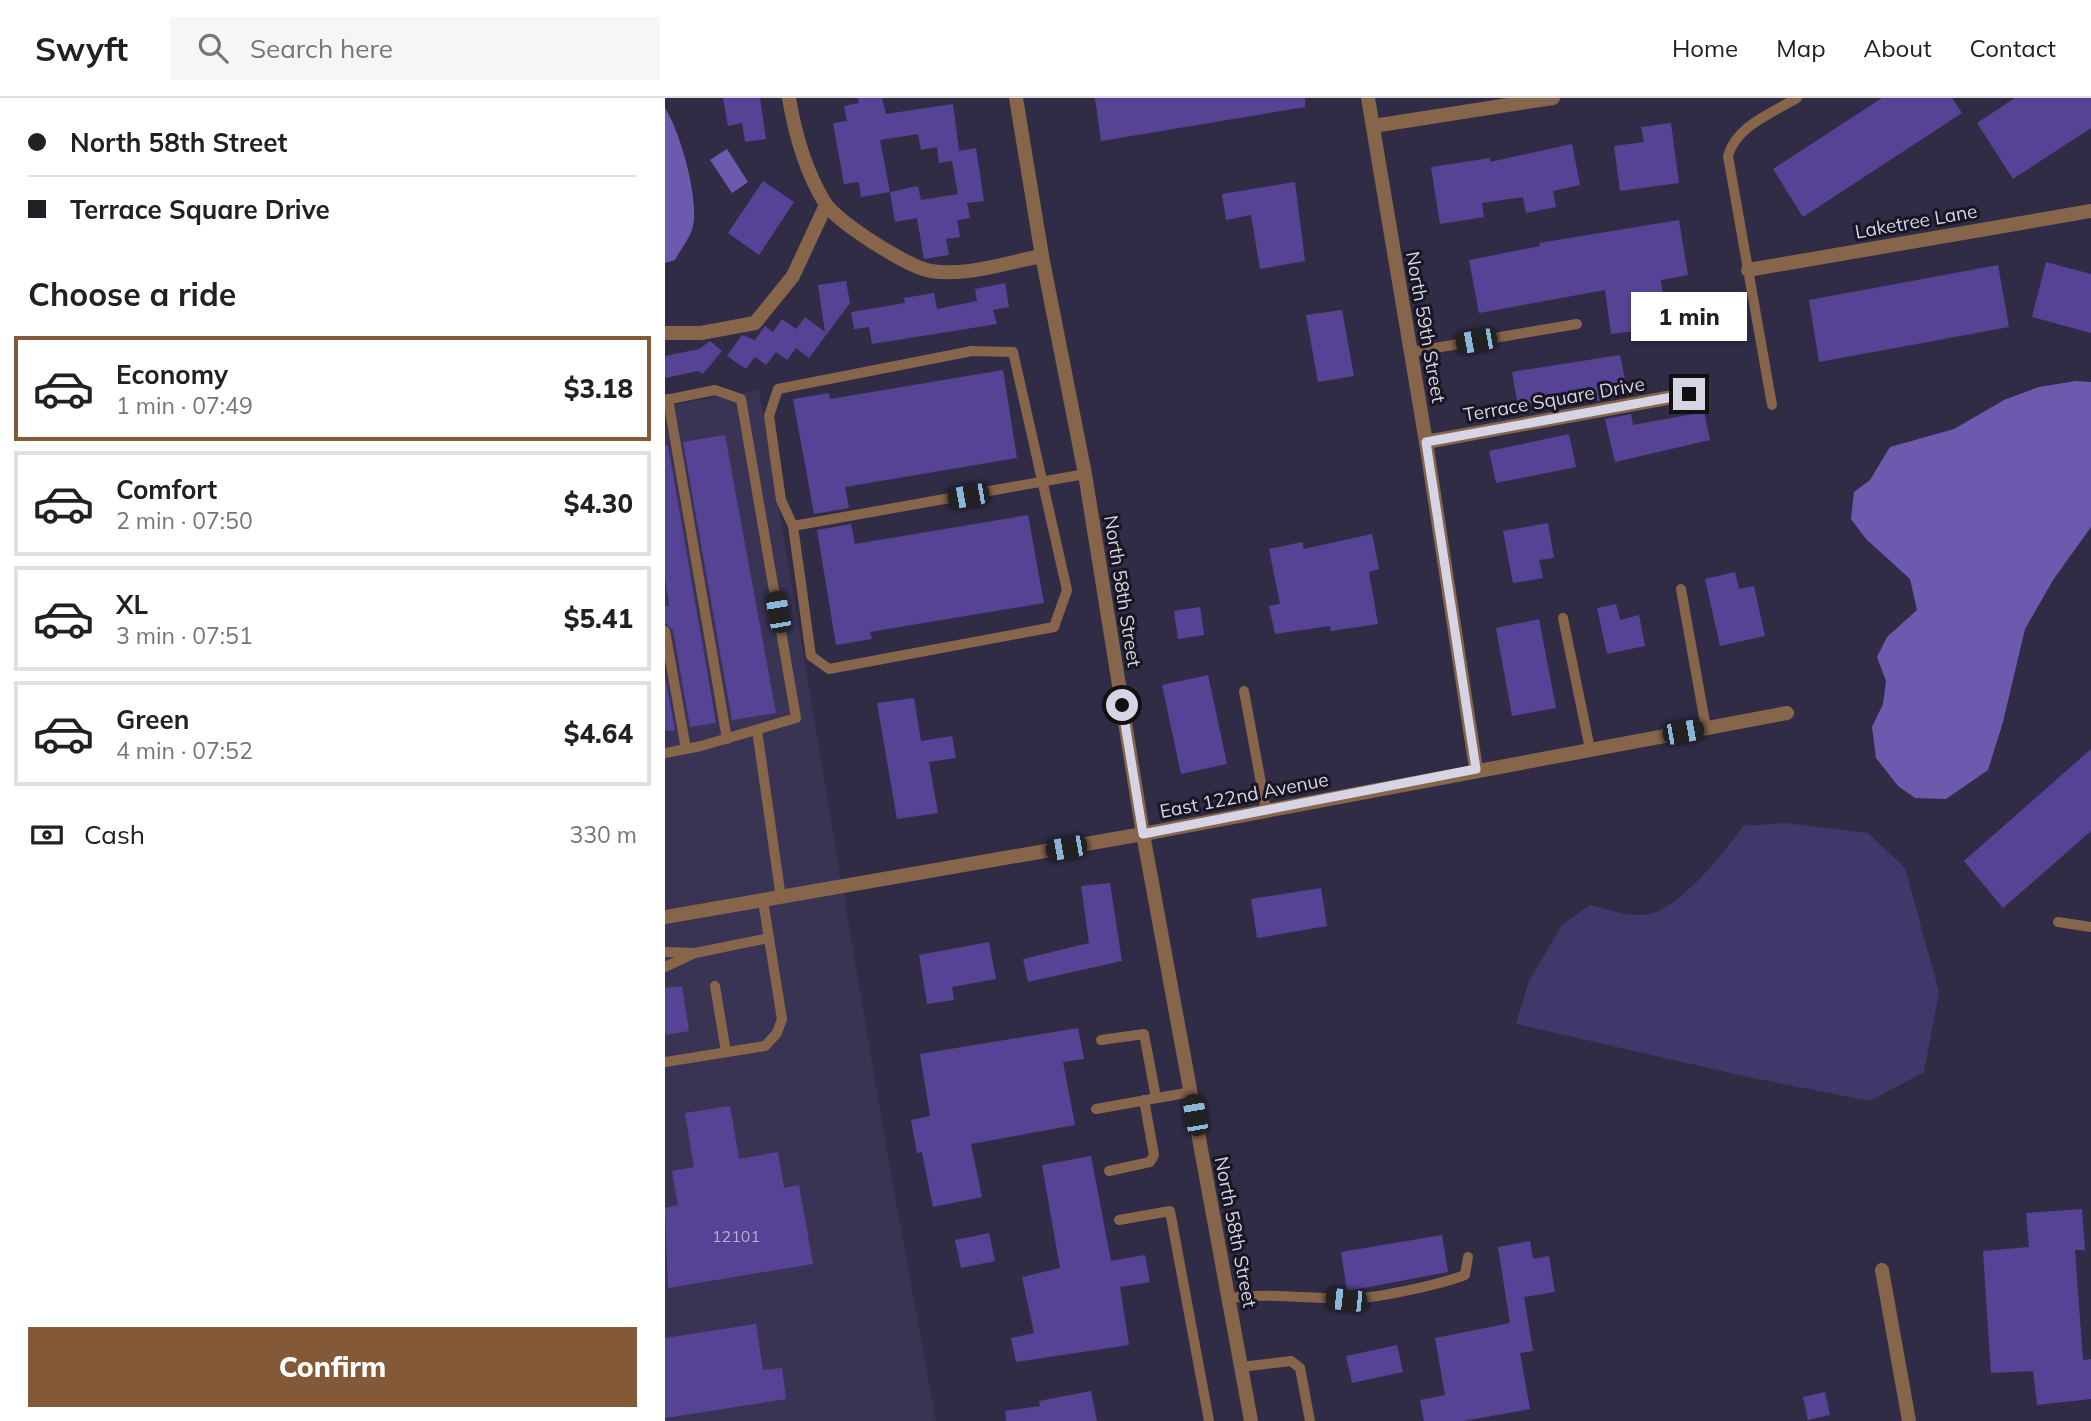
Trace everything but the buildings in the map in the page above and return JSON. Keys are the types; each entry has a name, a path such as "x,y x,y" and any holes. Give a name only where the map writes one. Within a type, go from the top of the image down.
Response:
{"street":[{"path":"789,98 795,135 826,205 894,258 932,271 965,270 1042,256"},
{"name":"North 58th Street","path":"1016,98 1042,256 1085,474 1143,834 1251,1421"},
{"name":"North 59th Street","path":"1369,98 1426,442 1476,769"},
{"path":"1373,126 1530,99 1553,98"},
{"path":"665,333 701,333 755,323 793,276 826,205"},
{"name":"Laketree Lane","path":"1748,270 2091,211"},
{"name":"Terrace Square Drive","path":"1426,442 1689,394"},
{"name":"East 122nd Avenue","path":"665,917 1143,834 1476,769 1787,713"},
{"path":"1882,1270 1909,1421"}],"lane":[{"path":"1772,405 1728,156 1731,143 1738,134 1797,98"},
{"path":"1411,352 1577,324"},
{"path":"972,351 1013,352 1067,590 1054,627 829,669 811,656 793,526 781,500 769,416 778,389 972,351"},
{"path":"665,753 726,739 796,718 741,399 715,390 667,400 726,739"},
{"path":"793,526 1085,474"},
{"path":"1681,589 1706,728"},
{"path":"1563,618 1590,749"},
{"path":"665,631 686,749"},
{"path":"1244,691 1266,810"},
{"path":"757,730 781,898"},
{"path":"665,1062 765,1046 777,1033 782,1019 763,901"},
{"path":"2058,922 2091,927"},
{"path":"665,952 695,953 769,938"},
{"path":"665,967 695,953"},
{"path":"715,986 726,1052"},
{"path":"1101,1040 1144,1034 1156,1098"},
{"path":"1095,1109 1191,1092"},
{"path":"1109,1171 1150,1162 1154,1155 1144,1100"},
{"path":"1119,1220 1170,1211 1209,1421"},
{"path":"1229,1298 1287,1294 1346,1300 1443,1283 1465,1275 1468,1257"},
{"path":"1241,1367 1291,1361 1300,1368 1310,1421"}],"shaded area":[{"path":"665,108 677,132 687,165 694,214 692,230 675,260 665,263"},
{"path":"727,149 748,182 732,193 710,160"},
{"path":"2076,381 2091,382 2091,527 2053,580 2025,629 2003,722 1988,770 1946,799 1915,798 1898,786 1876,758 1872,727 1883,704 1886,681 1877,657 1887,637 1917,610 1910,579 1866,539 1851,519 1854,492 1870,480 1890,447 1954,429 2004,400 2039,387"},
{"path":"759,390 887,1152 936,1421 665,1421 665,406"},
{"path":"1784,823 1868,833 1905,868 1939,992 1924,1072 1870,1101 1748,1077 1516,1024 1529,981 1562,925 1590,905 1633,915 1659,911 1694,885 1743,826"}],"route":[{"path":"1122,705 1143,834 1476,769 1426,442 1689,394"}]}
